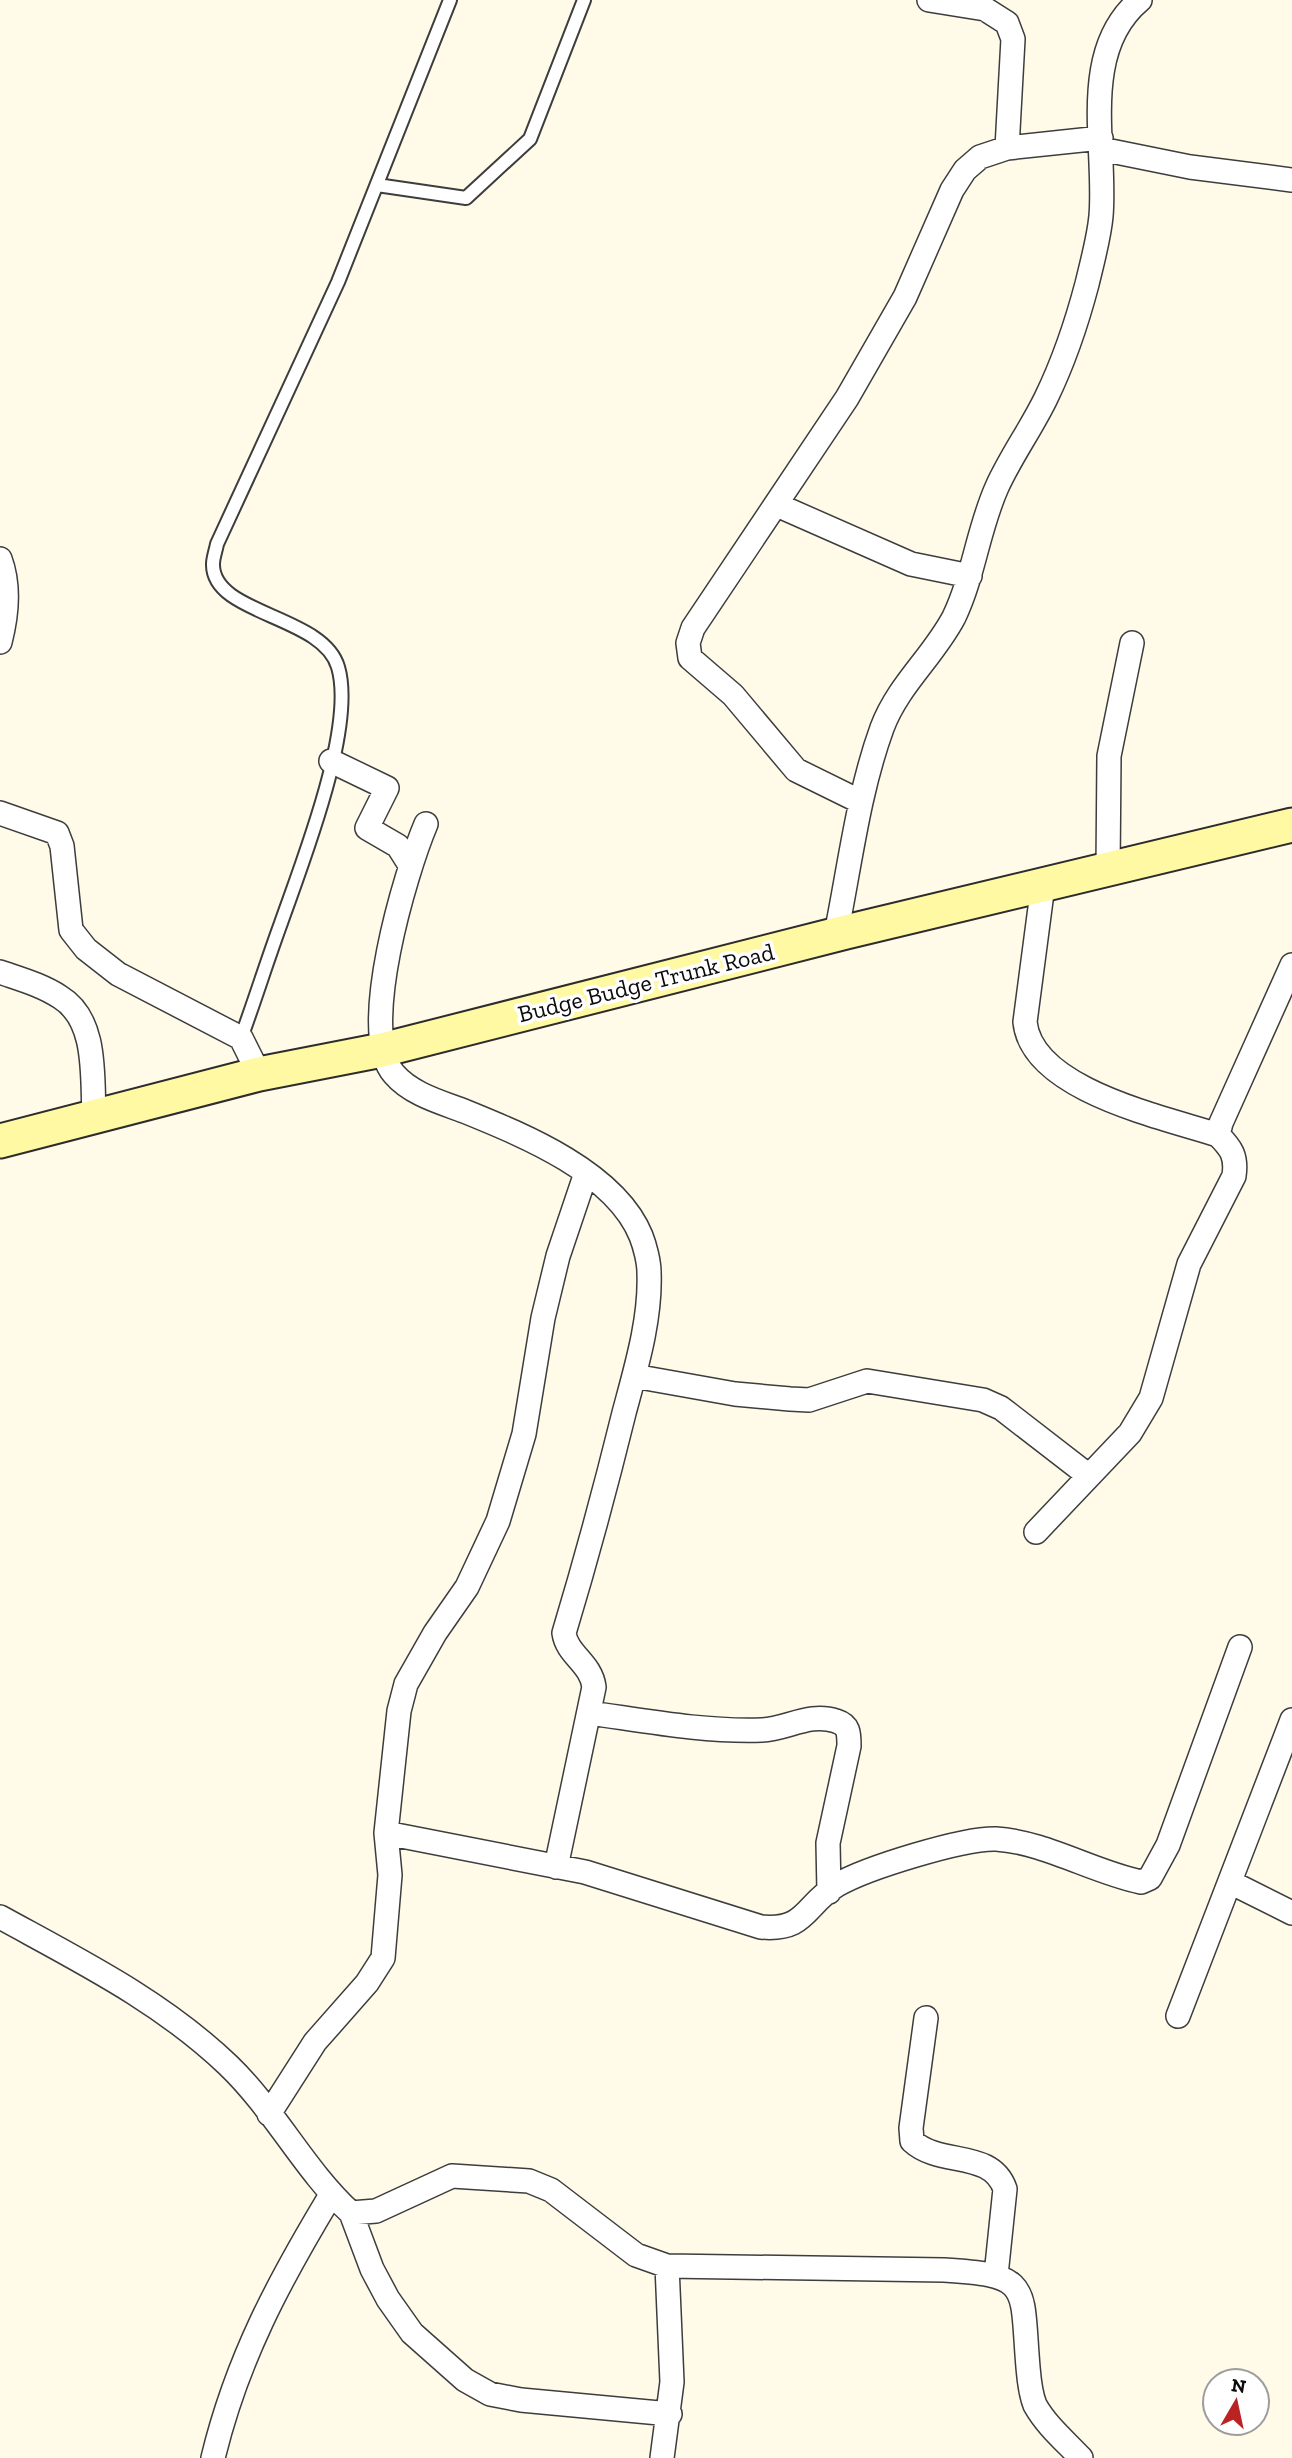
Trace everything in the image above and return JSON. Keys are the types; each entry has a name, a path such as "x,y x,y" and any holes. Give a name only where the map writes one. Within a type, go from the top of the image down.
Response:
{"main road":[{"name":"Budge Budge Trunk Road","path":"0,1141 259,1074 382,1050 836,934 1292,825"}],"street":[{"path":"929,0 985,9 1007,23 1013,39 1007,148"},
{"path":"836,934 861,802 883,726 894,702 953,618 970,576 984,517 998,484 1046,398 1087,284 1101,218 1100,76 1107,50 1131,7 1140,0"},
{"path":"861,802 796,770 733,695 690,658 688,643 693,628 777,505 879,343 905,297 952,190 965,170 980,157 1007,148 1101,144 1191,167 1292,180"},
{"path":"777,505 911,564 970,576"},
{"path":"0,559 5,572 7,600 0,642"},
{"path":"1108,870 1109,756 1132,643"},
{"path":"331,761 387,788 367,828 398,846 410,865"},
{"path":"0,813 57,833 62,846 71,930 86,950 118,974 241,1038 259,1074"},
{"path":"426,824 410,865 383,981 382,1050 393,1074 420,1093 518,1133 586,1173 609,1190 641,1235 650,1271 641,1347 596,1524 564,1633 566,1644 593,1676 590,1713 556,1867"},
{"path":"1036,1532 1130,1433 1151,1398 1159,1378 1189,1265 1234,1176 1236,1161 1231,1148 1218,1135 1097,1095 1054,1069 1035,1052 1026,1036 1025,1022 1043,885"},
{"path":"1218,1135 1235,1089 1292,965"},
{"path":"0,972 63,998 76,1012 86,1031 92,1055 94,1117"},
{"path":"269,2114 315,2042 367,1983 383,1958 390,1875 386,1833 399,1711 406,1684 435,1633 467,1587 498,1521 524,1434 543,1318 558,1256 586,1173"},
{"path":"634,1376 735,1394 790,1399 809,1400 867,1381 896,1383 983,1400 1001,1408 1089,1476"},
{"path":"386,1833 621,1882 761,1927 781,1928 795,1923 829,1892 850,1879 919,1856 996,1839 1140,1882 1150,1878 1168,1844 1240,1647"},
{"path":"590,1713 702,1730 766,1730 814,1719 833,1719 845,1725 849,1731 849,1746 826,1860 829,1892"},
{"path":"1178,2016 1292,1720"},
{"path":"1230,1882 1292,1913"},
{"path":"0,1917 144,1997 229,2066 331,2194 351,2213 372,2269 388,2300 412,2333 465,2380 490,2394 521,2400 670,2414"},
{"path":"926,2018 911,2128 912,2141 922,2150 992,2168 1001,2177 1005,2189 996,2275"},
{"path":"351,2213 376,2211 452,2176 529,2181 551,2190 636,2255 667,2266 850,2267 996,2275 1006,2278 1017,2288 1023,2307 1034,2403 1048,2424 1081,2458"},
{"path":"213,2458 245,2352 284,2274 331,2194"},
{"path":"662,2458 670,2414 672,2382 667,2266"}],"lane":[{"path":"241,1038 307,854 340,718 341,680 338,664 329,649 312,635 232,597 217,581 213,566 217,544 252,464 299,372 450,0"},
{"path":"377,185 466,198 530,139 584,0"}]}
